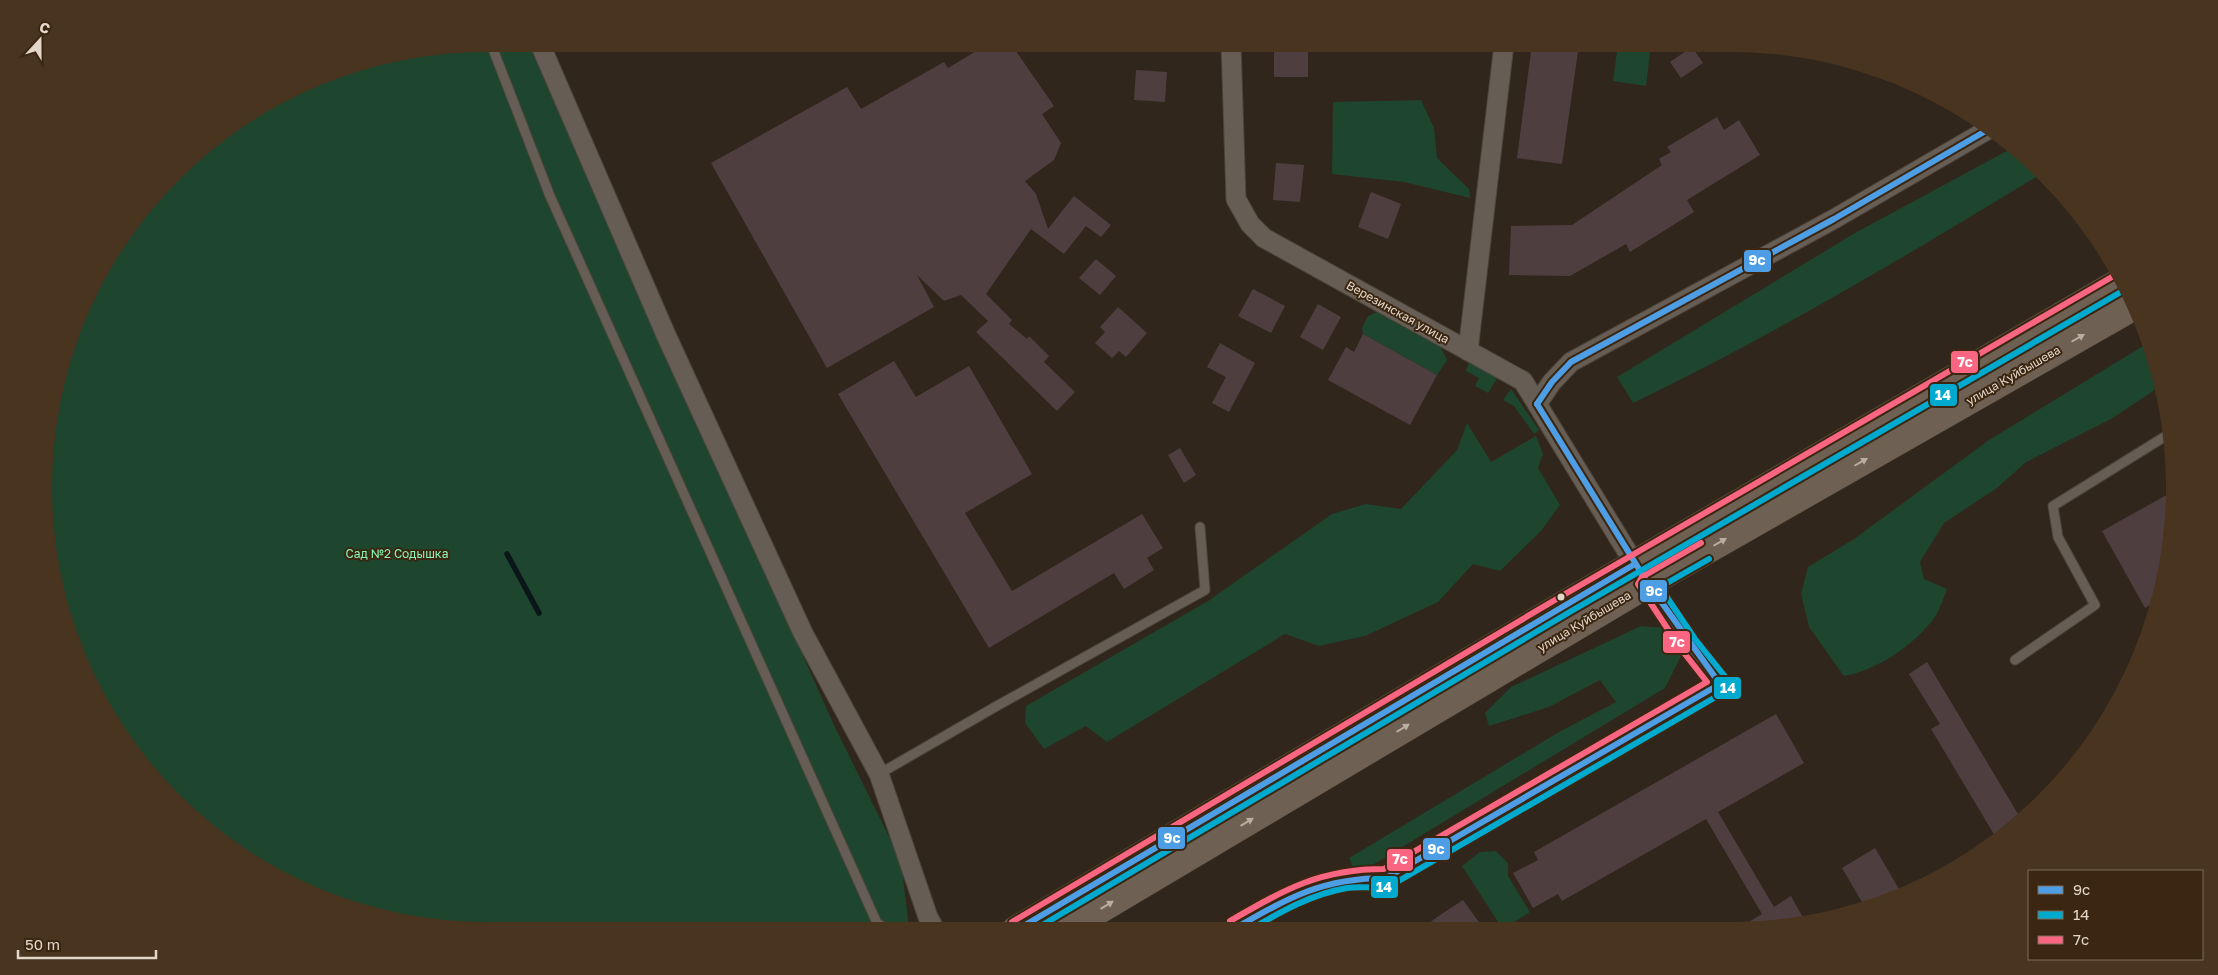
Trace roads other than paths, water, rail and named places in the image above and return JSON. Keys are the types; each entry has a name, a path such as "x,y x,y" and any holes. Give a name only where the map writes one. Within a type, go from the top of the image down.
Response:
{"highway":[{"name":"улица Куйбышева","path":"1078,922 1641,574 2115,285"},
{"name":"улица Куйбышева","path":"1030,922 1641,574 2127,310"}],"street":[{"path":"543,52 666,335 803,633 879,774 931,922"},
{"name":"Верезинская улица","path":"1231,52 1236,199 1250,224 1264,238 1523,381 1641,574 1688,644 1720,684 1386,878 1331,882 1291,897 1246,922"},
{"path":"1468,351 1503,52"},
{"path":"1537,404 1552,382 1571,362 1834,219 1982,133"}],"lane":[{"path":"494,52 554,205 878,922"},
{"path":"2015,660 2094,605 2058,537 2053,506 2163,438"},
{"path":"879,774 1003,702 1205,590 1200,528"}],"waterway":[{"path":"507,554 539,613"}],"park label":[{"name":"Сад №2 Содышка","path":"397,553"}]}
